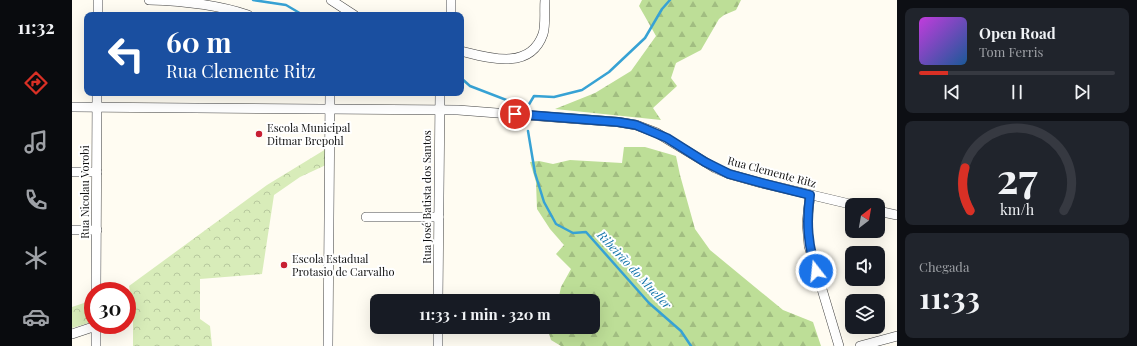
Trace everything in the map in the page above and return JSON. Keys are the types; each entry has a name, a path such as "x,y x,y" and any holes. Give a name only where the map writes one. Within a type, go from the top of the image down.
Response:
{"street":[{"path":"98,0 98,12"},
{"path":"149,0 176,1 208,5 236,12"},
{"path":"331,0 349,12"},
{"path":"450,12 451,0"},
{"path":"464,52 488,58 516,59 528,54 539,41 544,26 545,0"},
{"name":"Rua Nicolau Vorobi","path":"96,282 97,96"},
{"path":"328,346 330,96"},
{"name":"Rua José Batista dos Santos","path":"438,294 440,96"},
{"name":"Rua Clemente Ritz","path":"72,108 440,110 618,122 636,125 667,138 710,165 729,174 845,203"},
{"path":"72,172 97,172"},
{"path":"810,195 807,223 809,246 839,346"},
{"path":"885,212 897,215"},
{"path":"366,217 439,217"},
{"path":"72,230 96,230"},
{"path":"72,334 84,330"},
{"path":"96,334 96,346"},
{"path":"438,334 438,346"},
{"path":"860,346 897,336"}],"green space":[{"path":"642,0 741,0 736,10 719,19 701,50 676,63 671,78 677,86 653,108 661,120 555,109 595,93 631,71 656,36 639,6"},
{"path":"624,147 645,147 676,156 695,229 710,250 783,310 813,322 821,346 561,346 551,340 549,334 600,334 600,294 560,294 561,287 571,269 556,254 564,245 550,229 537,209 536,182 530,162 539,161 553,164 570,160 622,163"},
{"path":"326,149 328,164 300,177 274,195 262,274 200,279 200,319 210,326 212,346 133,346 133,334 136,334 136,282 134,282 267,185"},
{"path":"84,303 84,324 72,328 72,307"}],"waterway":[{"path":"253,0 286,5 298,12"},
{"name":"Ribeirão do Mueller","path":"528,106 534,96 554,97 582,90 609,72 645,38 662,9 670,0"},
{"path":"464,81 470,86 522,106"},
{"name":"Ribeirão do Mueller","path":"528,131 535,173 544,202 556,224 573,233 586,232 649,303 681,331 691,346"}],"place":[{"name":"Escola Municipal Ditmar Brepohl","path":"259,134"},
{"name":"Escola Estadual Protasio de Carvalho","path":"284,265"}],"route":[{"path":"515,114 618,122 636,125 667,138 715,168 729,174 810,195 807,223 809,246 816,271"}]}
